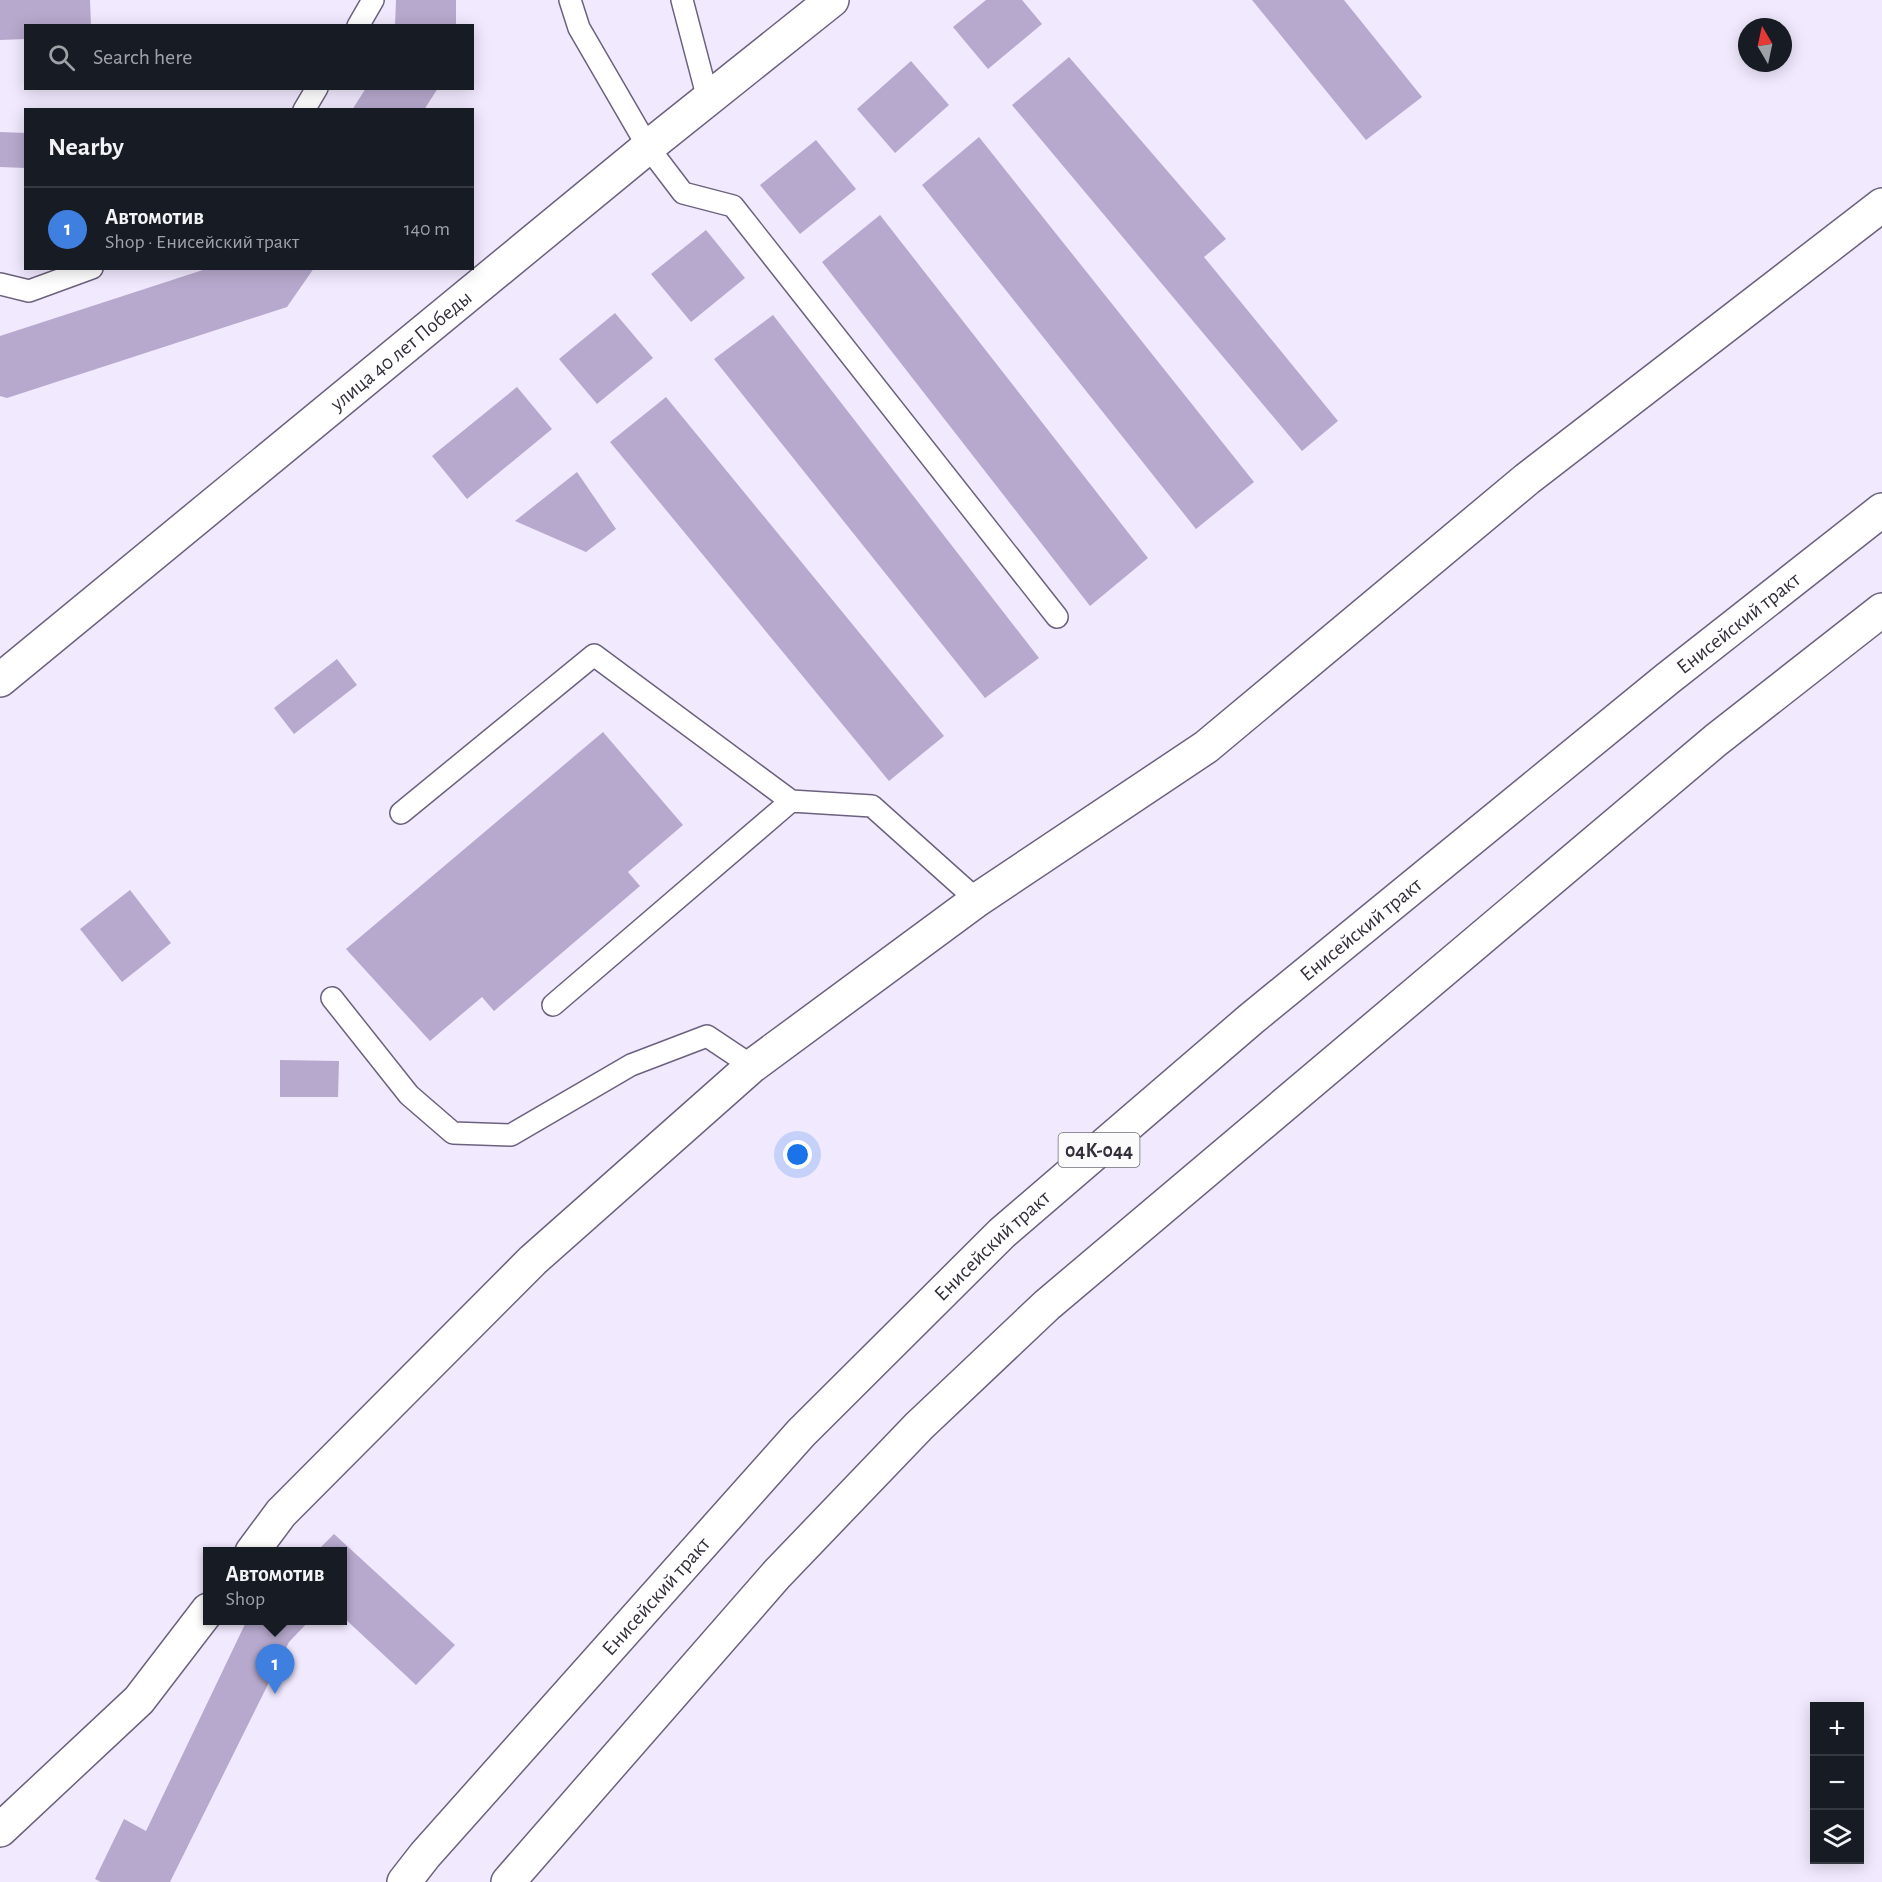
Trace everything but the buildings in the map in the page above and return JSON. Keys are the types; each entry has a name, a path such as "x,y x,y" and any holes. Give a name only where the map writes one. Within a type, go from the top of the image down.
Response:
{"main road":[{"name":"улица 40 лет Победы","path":"0,680 648,147 831,0"},
{"path":"255,1547 281,1513 533,1260 752,1066 977,900 1206,747 1527,479 1882,205"},
{"name":"Енисейский тракт","path":"404,1882 432,1846 801,1433 1002,1233 1261,1011 1667,679 1882,510"},
{"path":"508,1882 777,1575 919,1426 1047,1305 1716,740 1882,610"},
{"path":"0,1830 139,1700 203,1615"}],"lane":[{"path":"359,24 373,0"},
{"path":"570,0 579,28 648,147 683,193 734,206 1057,617"},
{"path":"682,0 708,99"},
{"path":"305,108 316,90"},
{"path":"0,285 29,291 87,270"},
{"path":"401,813 594,655 791,801 872,806 977,900"},
{"path":"553,1005 791,801"},
{"path":"333,998 409,1095 453,1133 511,1135 631,1065 707,1036 752,1066"}],"place":[{"name":"Автомотив","path":"275,1694"}]}
